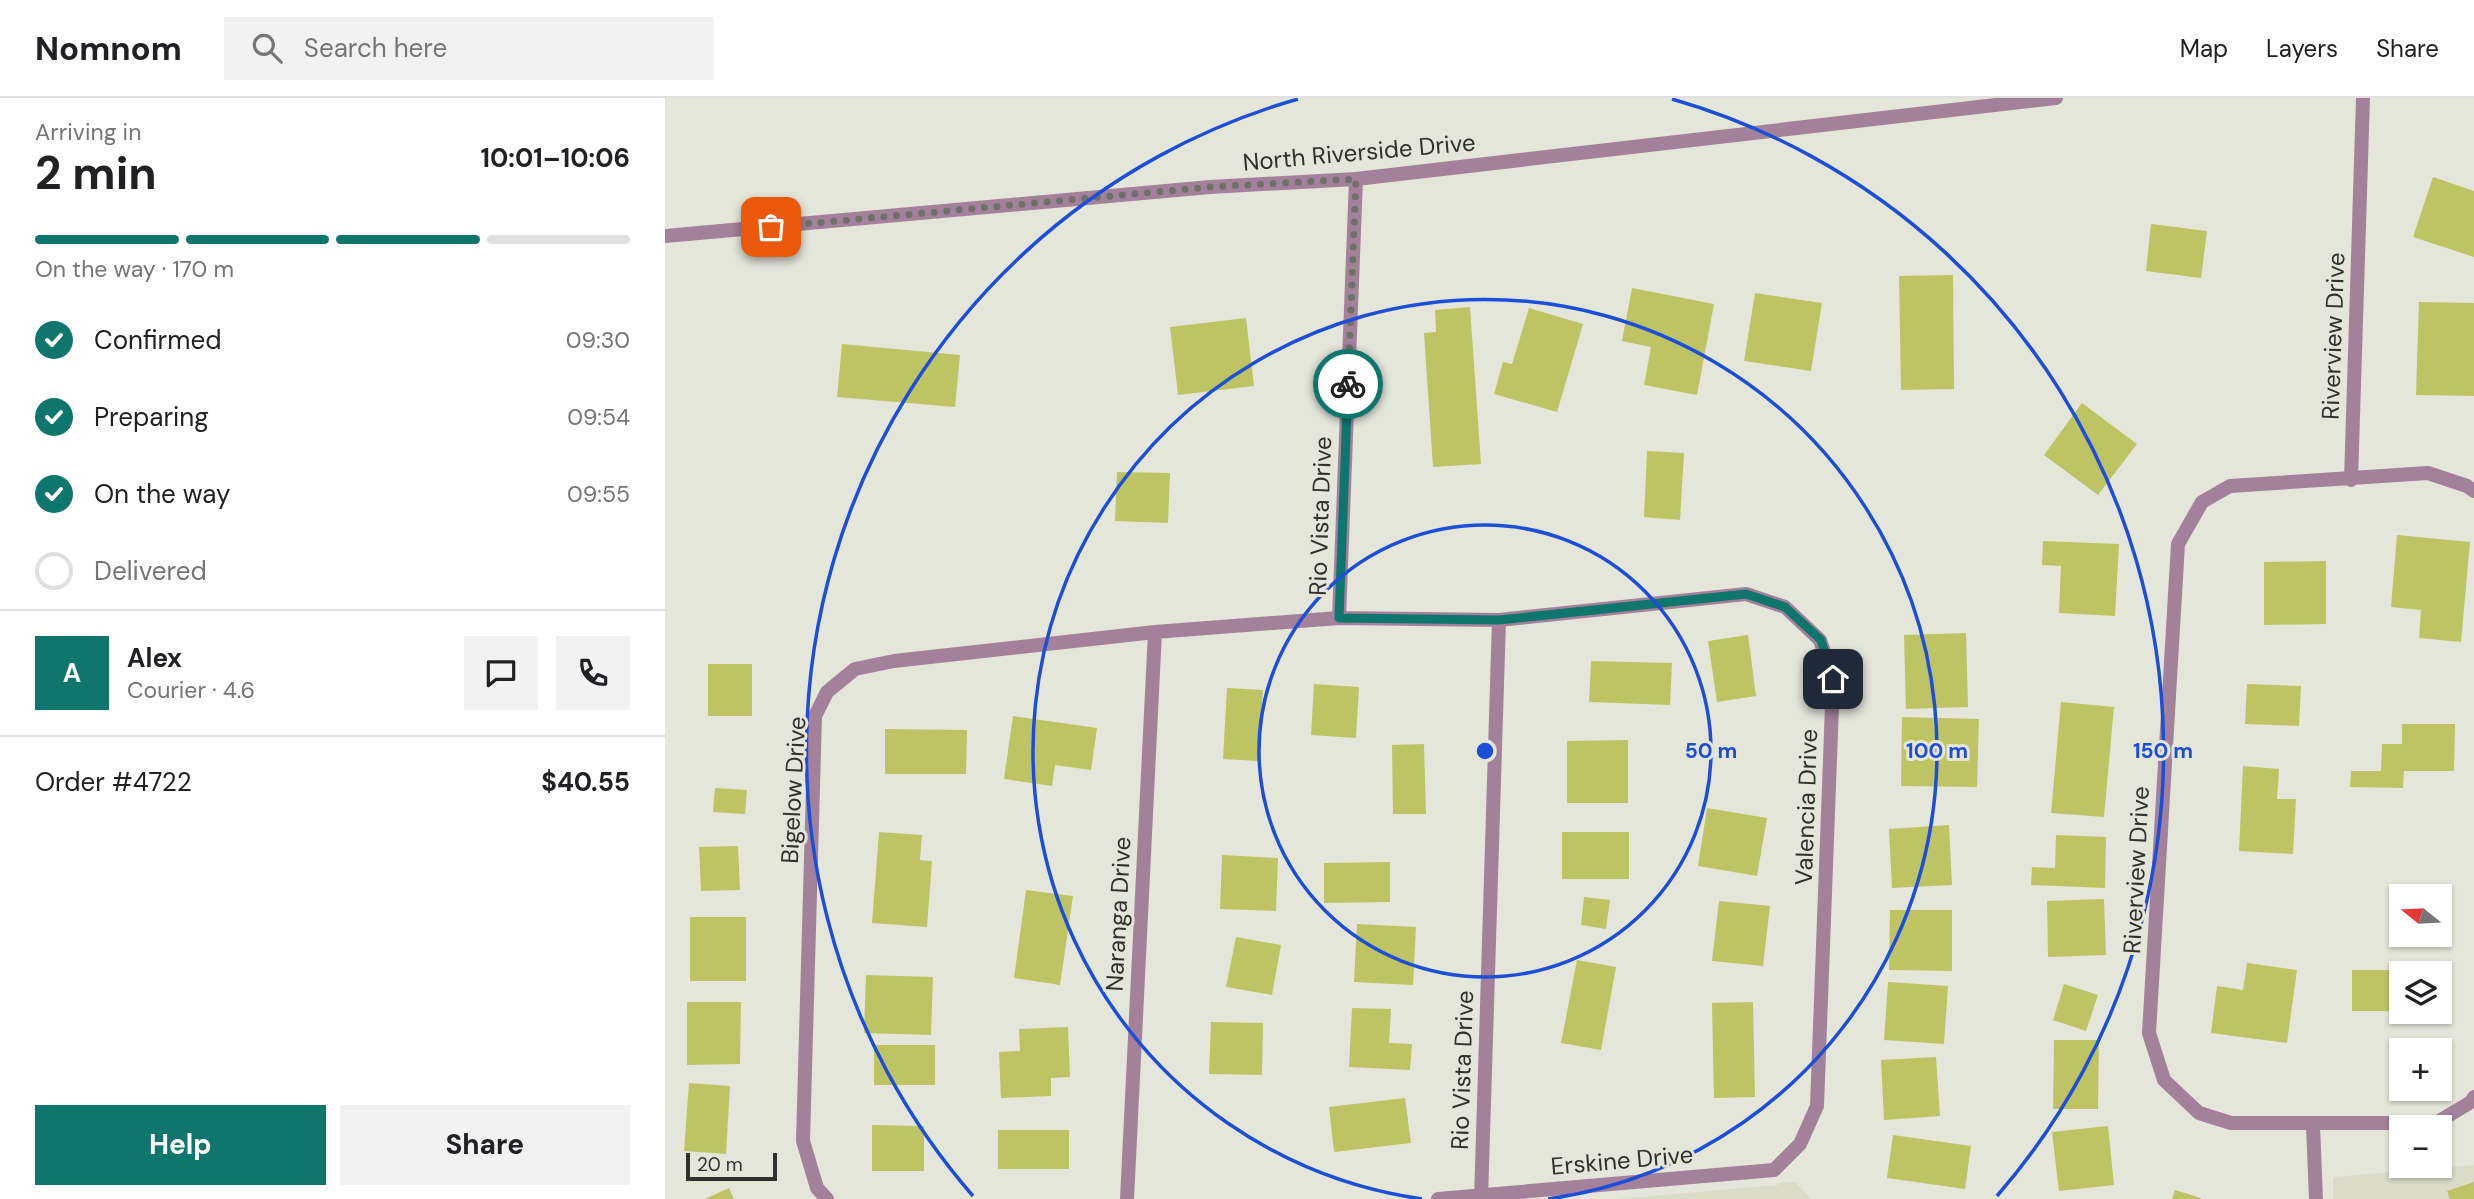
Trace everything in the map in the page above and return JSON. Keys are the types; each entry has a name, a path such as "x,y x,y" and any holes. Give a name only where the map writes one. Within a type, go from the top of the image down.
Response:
{"street":[{"name":"North Riverside Drive","path":"665,236 1210,187 1356,179 2056,98"},
{"name":"Riverview Drive","path":"2363,98 2351,480 2230,486 2202,502 2178,544 2149,1033 2164,1080 2199,1113 2231,1123 2436,1123 2471,1102 2474,1097"},
{"name":"Rio Vista Drive","path":"1356,179 1339,618 1499,620 1481,1197"},
{"path":"2351,480 2428,473 2467,486 2474,491"},
{"name":"Valencia Drive","path":"1499,620 1746,594 1785,607 1821,640 1833,679 1817,1106 1800,1144"},
{"name":"Bigelow Drive","path":"827,1199 817,1188 803,1141 815,716 827,692 855,669 894,661 1154,632 1339,618"},
{"name":"Naranga Drive","path":"1128,1199 1154,632"},
{"path":"2313,1125 2316,1199"},
{"name":"Erskine Drive","path":"1438,1199 1774,1170 1800,1144"}],"shaded area":[{"path":"2474,1165 2474,1199 2333,1199 2333,1177 2389,1172 2389,1178 2452,1178 2452,1167"},
{"path":"1795,1182 1811,1199 1617,1199 1777,1185"}],"building":[{"path":"2433,177 2474,191 2474,257 2413,237"},
{"path":"2151,224 2207,231 2201,278 2146,271"},
{"path":"1953,275 1954,389 1901,390 1899,276"},
{"path":"1632,288 1714,304 1697,395 1644,385 1651,347 1622,341"},
{"path":"1755,293 1822,303 1811,371 1744,361"},
{"path":"2419,302 2474,303 2474,396 2416,395"},
{"path":"1470,307 1481,464 1433,467 1424,333 1436,332 1435,310"},
{"path":"1529,308 1583,324 1557,412 1494,394 1503,362 1512,364"},
{"path":"1246,318 1254,386 1178,395 1170,327"},
{"path":"842,344 960,355 955,407 837,397"},
{"path":"2082,403 2137,444 2098,495 2044,455"},
{"path":"1647,451 1684,453 1680,520 1644,517"},
{"path":"1117,472 1170,473 1168,523 1115,521"},
{"path":"2397,535 2470,542 2461,642 2419,638 2421,610 2391,607"},
{"path":"2043,541 2119,544 2115,616 2059,613 2061,566 2042,565"},
{"path":"2326,561 2326,624 2264,625 2264,562"},
{"path":"1966,633 1968,707 1906,709 1904,635"},
{"path":"1748,635 1756,696 1717,702 1708,641"},
{"path":"1591,661 1672,663 1670,705 1589,702"},
{"path":"708,664 752,664 752,716 708,716"},
{"path":"1314,684 1359,687 1356,738 1311,735"},
{"path":"2247,684 2301,686 2299,726 2245,724"},
{"path":"1227,688 1263,690 1258,761 1223,759"},
{"path":"2061,702 2114,707 2104,817 2051,813"},
{"path":"1013,716 1097,728 1091,770 1055,765 1052,786 1004,779"},
{"path":"1902,717 1979,719 1977,787 1901,786"},
{"path":"2402,724 2455,724 2454,771 2404,771 2403,788 2350,787 2351,771 2381,771 2382,744 2402,744"},
{"path":"885,729 967,730 966,774 885,774"},
{"path":"1628,740 1628,803 1567,803 1567,741"},
{"path":"1424,744 1426,814 1393,814 1392,745"},
{"path":"2243,766 2279,769 2277,799 2296,799 2293,854 2239,851"},
{"path":"715,788 747,790 745,814 713,812"},
{"path":"1707,808 1767,818 1757,876 1698,866"},
{"path":"1949,825 1952,885 1892,888 1889,829"},
{"path":"879,832 922,835 920,860 932,861 927,927 872,923"},
{"path":"1562,832 1629,832 1629,879 1562,879"},
{"path":"2056,835 2106,837 2105,888 2031,885 2032,867 2055,868"},
{"path":"738,846 740,890 701,891 699,847"},
{"path":"1222,855 1278,858 1276,911 1220,909"},
{"path":"1390,862 1390,902 1324,903 1324,863"},
{"path":"1026,890 1073,896 1060,985 1014,978"},
{"path":"1584,897 1610,900 1606,929 1581,925"},
{"path":"2104,899 2106,955 2048,957 2047,901"},
{"path":"1719,901 1770,906 1763,966 1712,961"},
{"path":"1890,910 1952,910 1952,971 1889,970"},
{"path":"690,917 746,917 746,981 690,981"},
{"path":"1357,924 1416,927 1413,985 1354,982"},
{"path":"1236,937 1281,945 1272,995 1226,987"},
{"path":"1577,960 1616,967 1601,1050 1561,1043"},
{"path":"2247,963 2297,970 2287,1043 2211,1033 2217,986 2243,990"},
{"path":"2352,970 2389,970 2389,1011 2352,1011"},
{"path":"866,975 933,977 931,1035 864,1033"},
{"path":"1888,982 1948,986 1944,1044 1884,1040"},
{"path":"2064,984 2098,995 2086,1031 2053,1020"},
{"path":"687,1002 741,1002 740,1064 687,1065"},
{"path":"1753,1002 1755,1097 1714,1098 1712,1003"},
{"path":"1352,1008 1391,1009 1389,1043 1412,1044 1410,1070 1349,1067"},
{"path":"1211,1022 1263,1023 1262,1075 1209,1074"},
{"path":"1068,1027 1070,1077 1051,1078 1051,1096 1001,1098 999,1052 1020,1051 1019,1029"},
{"path":"2054,1040 2099,1040 2098,1109 2053,1109"},
{"path":"874,1045 935,1045 935,1085 874,1085"},
{"path":"1936,1057 1940,1116 1884,1120 1881,1060"},
{"path":"689,1083 730,1086 726,1154 684,1151"},
{"path":"1405,1098 1411,1143 1334,1152 1329,1107"},
{"path":"872,1125 924,1126 924,1171 872,1171"},
{"path":"2108,1126 2114,1185 2059,1191 2052,1132"},
{"path":"998,1130 1069,1130 1069,1169 998,1169"},
{"path":"1893,1135 1971,1146 1965,1189 1887,1178"},
{"path":"2474,1182 2474,1199 2450,1199 2447,1191"},
{"path":"729,1188 734,1199 705,1199"},
{"path":"2175,1190 2201,1198 2172,1199"}],"way so far":[{"path":"771,227 1210,187 1356,179 1348,384"}],"route":[{"path":"1348,384 1339,618 1499,620 1746,594 1785,607 1821,640 1833,679"}]}
